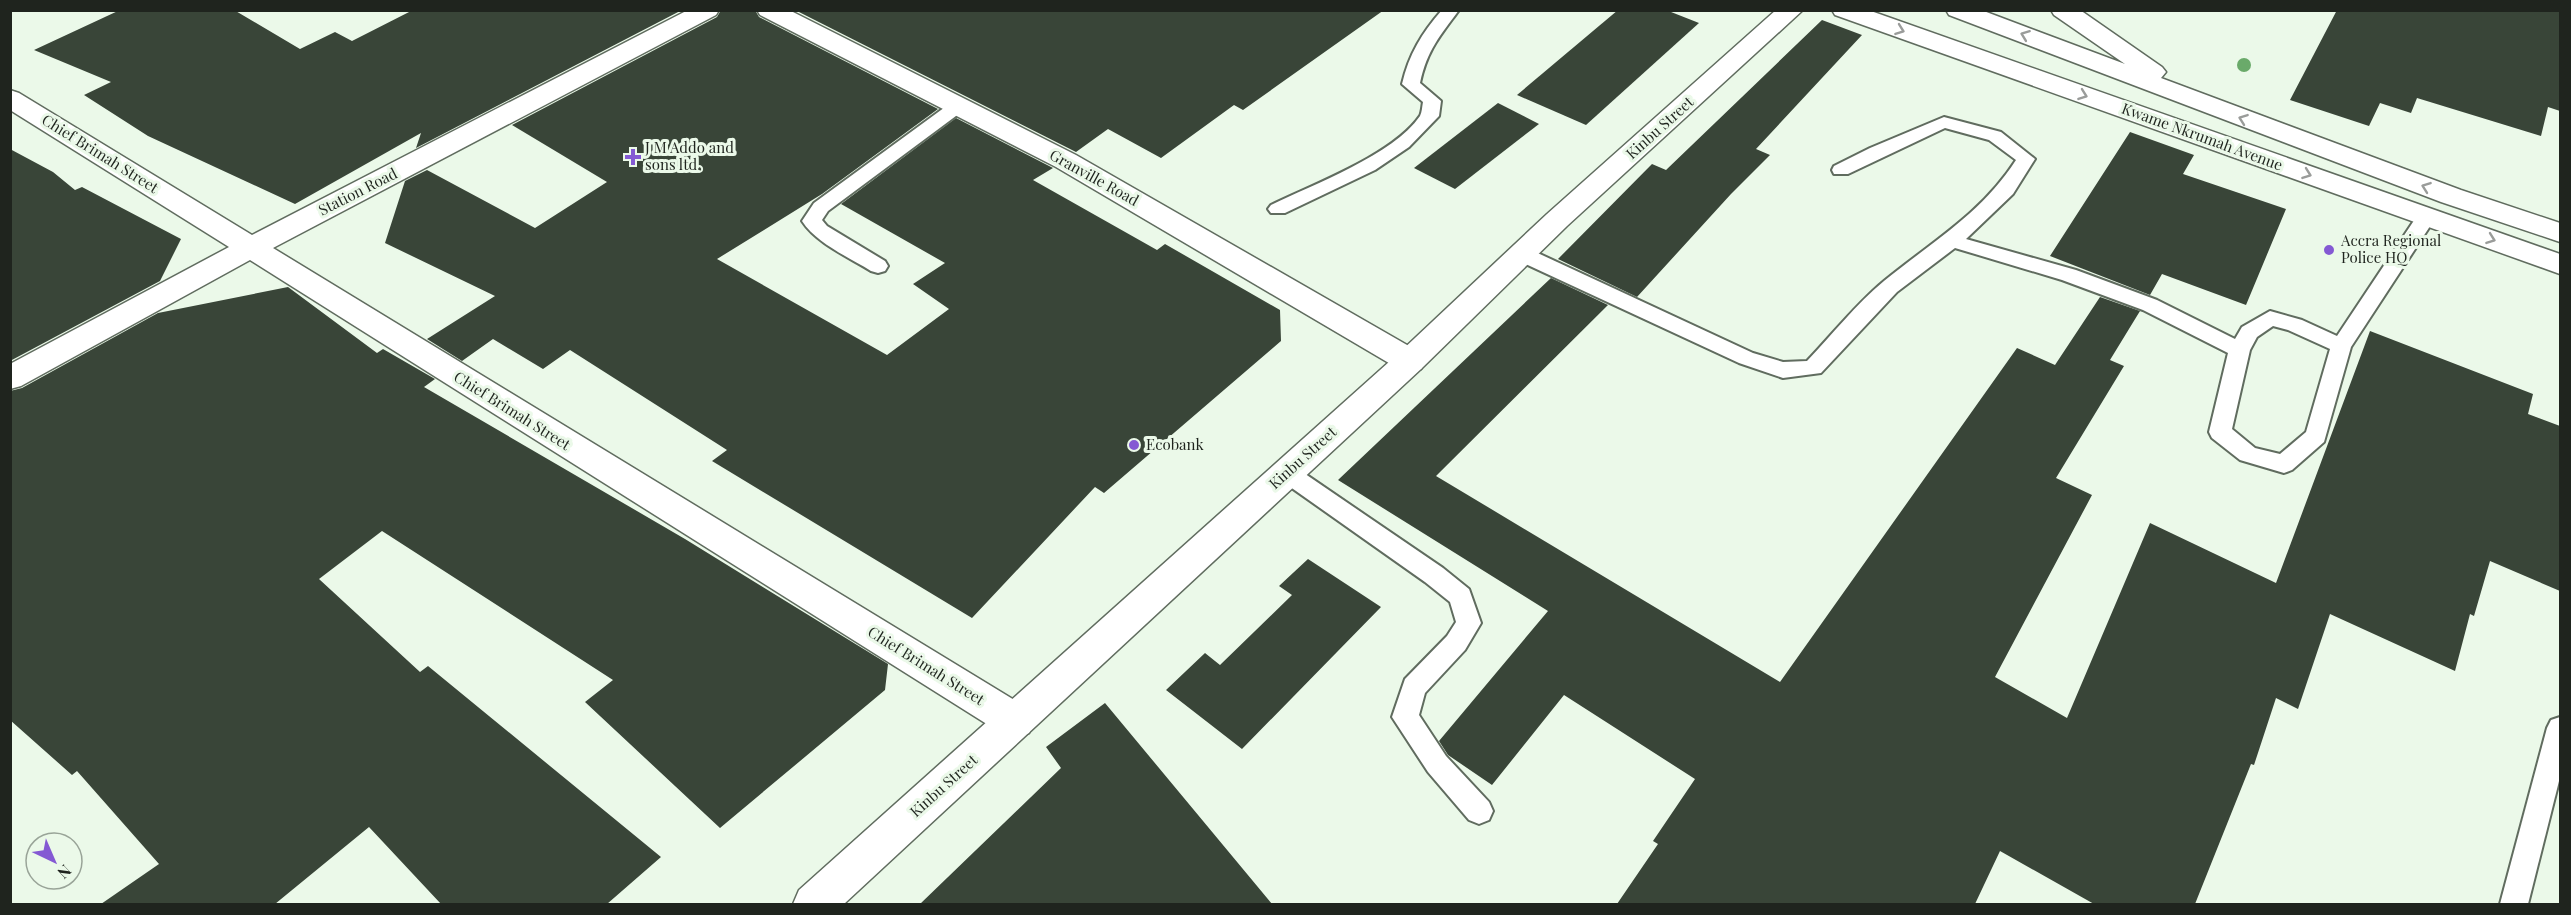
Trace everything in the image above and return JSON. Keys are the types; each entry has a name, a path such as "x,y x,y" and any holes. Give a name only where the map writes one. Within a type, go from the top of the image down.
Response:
{"street":[{"name":"Station Road","path":"10,378 250,248 707,10"},
{"name":"Granville Road","path":"769,10 1066,161 1410,361"},
{"name":"Kinbu Street","path":"814,904 1791,10"},
{"name":"Kwame Nkrumah Avenue","path":"1844,10 2560,264"},
{"name":"Kwame Nkrumah Avenue","path":"1958,10 2451,196 2560,232"},
{"path":"2062,10 2197,102"},
{"name":"Chief Brimah Street","path":"10,98 1015,722"}],"lane":[{"path":"1278,209 1368,166 1403,142 1430,116 1432,101 1411,84 1415,62 1424,41 1451,10"},
{"path":"878,266 820,230 812,221 821,207 958,106"},
{"path":"1522,254 1746,358 1784,370 1813,368 1890,286 1952,242 2006,190 2026,159 1995,136 1944,122 1841,170"},
{"path":"2341,346 2295,325 2270,318 2249,332 2239,350 2220,432 2248,454 2284,465 2316,436 2341,346 2426,217"},
{"path":"1952,242 2069,274 2150,305 2239,350"},
{"path":"1287,472 1434,575 1460,597 1468,623 1456,643 1414,687 1405,717 1437,764 1479,811"},
{"path":"2514,904 2560,728"}],"building":[{"path":"120,10 234,10 300,49 335,32 352,41 413,10 682,10 416,148 421,133 295,204 148,136 84,95 111,82 34,50"},
{"path":"721,10 755,10 759,17 938,109 822,194 717,259 887,355 949,309 913,284 945,263 841,204 956,118 1053,168 1033,180 1157,250 1165,244 1280,310 1281,341 1104,493 1095,487 972,618 712,461 727,450 570,350 543,369 493,339 462,361 427,339 495,296 385,243 405,181 427,170 535,228 607,182 512,125 717,17"},
{"path":"795,10 1384,10 1243,110 1234,105 1161,158 1108,129 1076,152"},
{"path":"1618,10 1666,10 1699,23 1586,125 1517,95"},
{"path":"2337,10 2560,10 2560,111 2548,107 2541,136 2417,98 2411,113 2380,103 2369,126 2290,100"},
{"path":"1822,20 1862,35 1756,149 1770,155 1731,194 1637,297 1558,259 1652,164 1666,170"},
{"path":"1498,103 1539,124 1455,189 1414,168"},
{"path":"2130,132 2194,155 2183,174 2286,209 2246,305 2162,274 2150,295 2050,256"},
{"path":"10,149 53,172 75,190 82,187 181,239 160,281 10,361"},
{"path":"1551,278 1608,305 1436,476 1780,682 2017,348 2055,365 2100,297 2140,311 2110,360 2124,366 2056,478 2092,495 1995,677 2067,718 2150,523 2276,583 2370,331 2533,394 2528,414 2560,426 2560,591 2490,561 2474,616 2470,614 2455,671 2330,614 2298,709 2276,698 2254,765 2251,764 2195,904 2094,904 2000,851 1975,904 1617,904 1658,844 1653,841 1695,779 1564,695 1492,785 1448,755 1439,741 1548,611 1338,480"},
{"path":"288,287 377,353 383,349 435,379 424,387 685,539 888,664 885,690 720,828 585,702 613,680 382,531 319,579 420,672 428,666 661,857 607,904 441,904 369,827 275,904 101,904 159,864 77,771 72,775 10,720 10,391 22,388 158,313"},
{"path":"1308,559 1381,607 1242,749 1166,690 1205,653 1220,665 1292,595 1279,586"},
{"path":"1105,703 1272,904 920,904 1061,768 1046,747"}],"place":[{"name":"J M Addo and sons ltd.","path":"633,157"},
{"name":"Accra Regional Police HQ","path":"2329,250"},
{"name":"Ecobank","path":"1134,445"}]}
